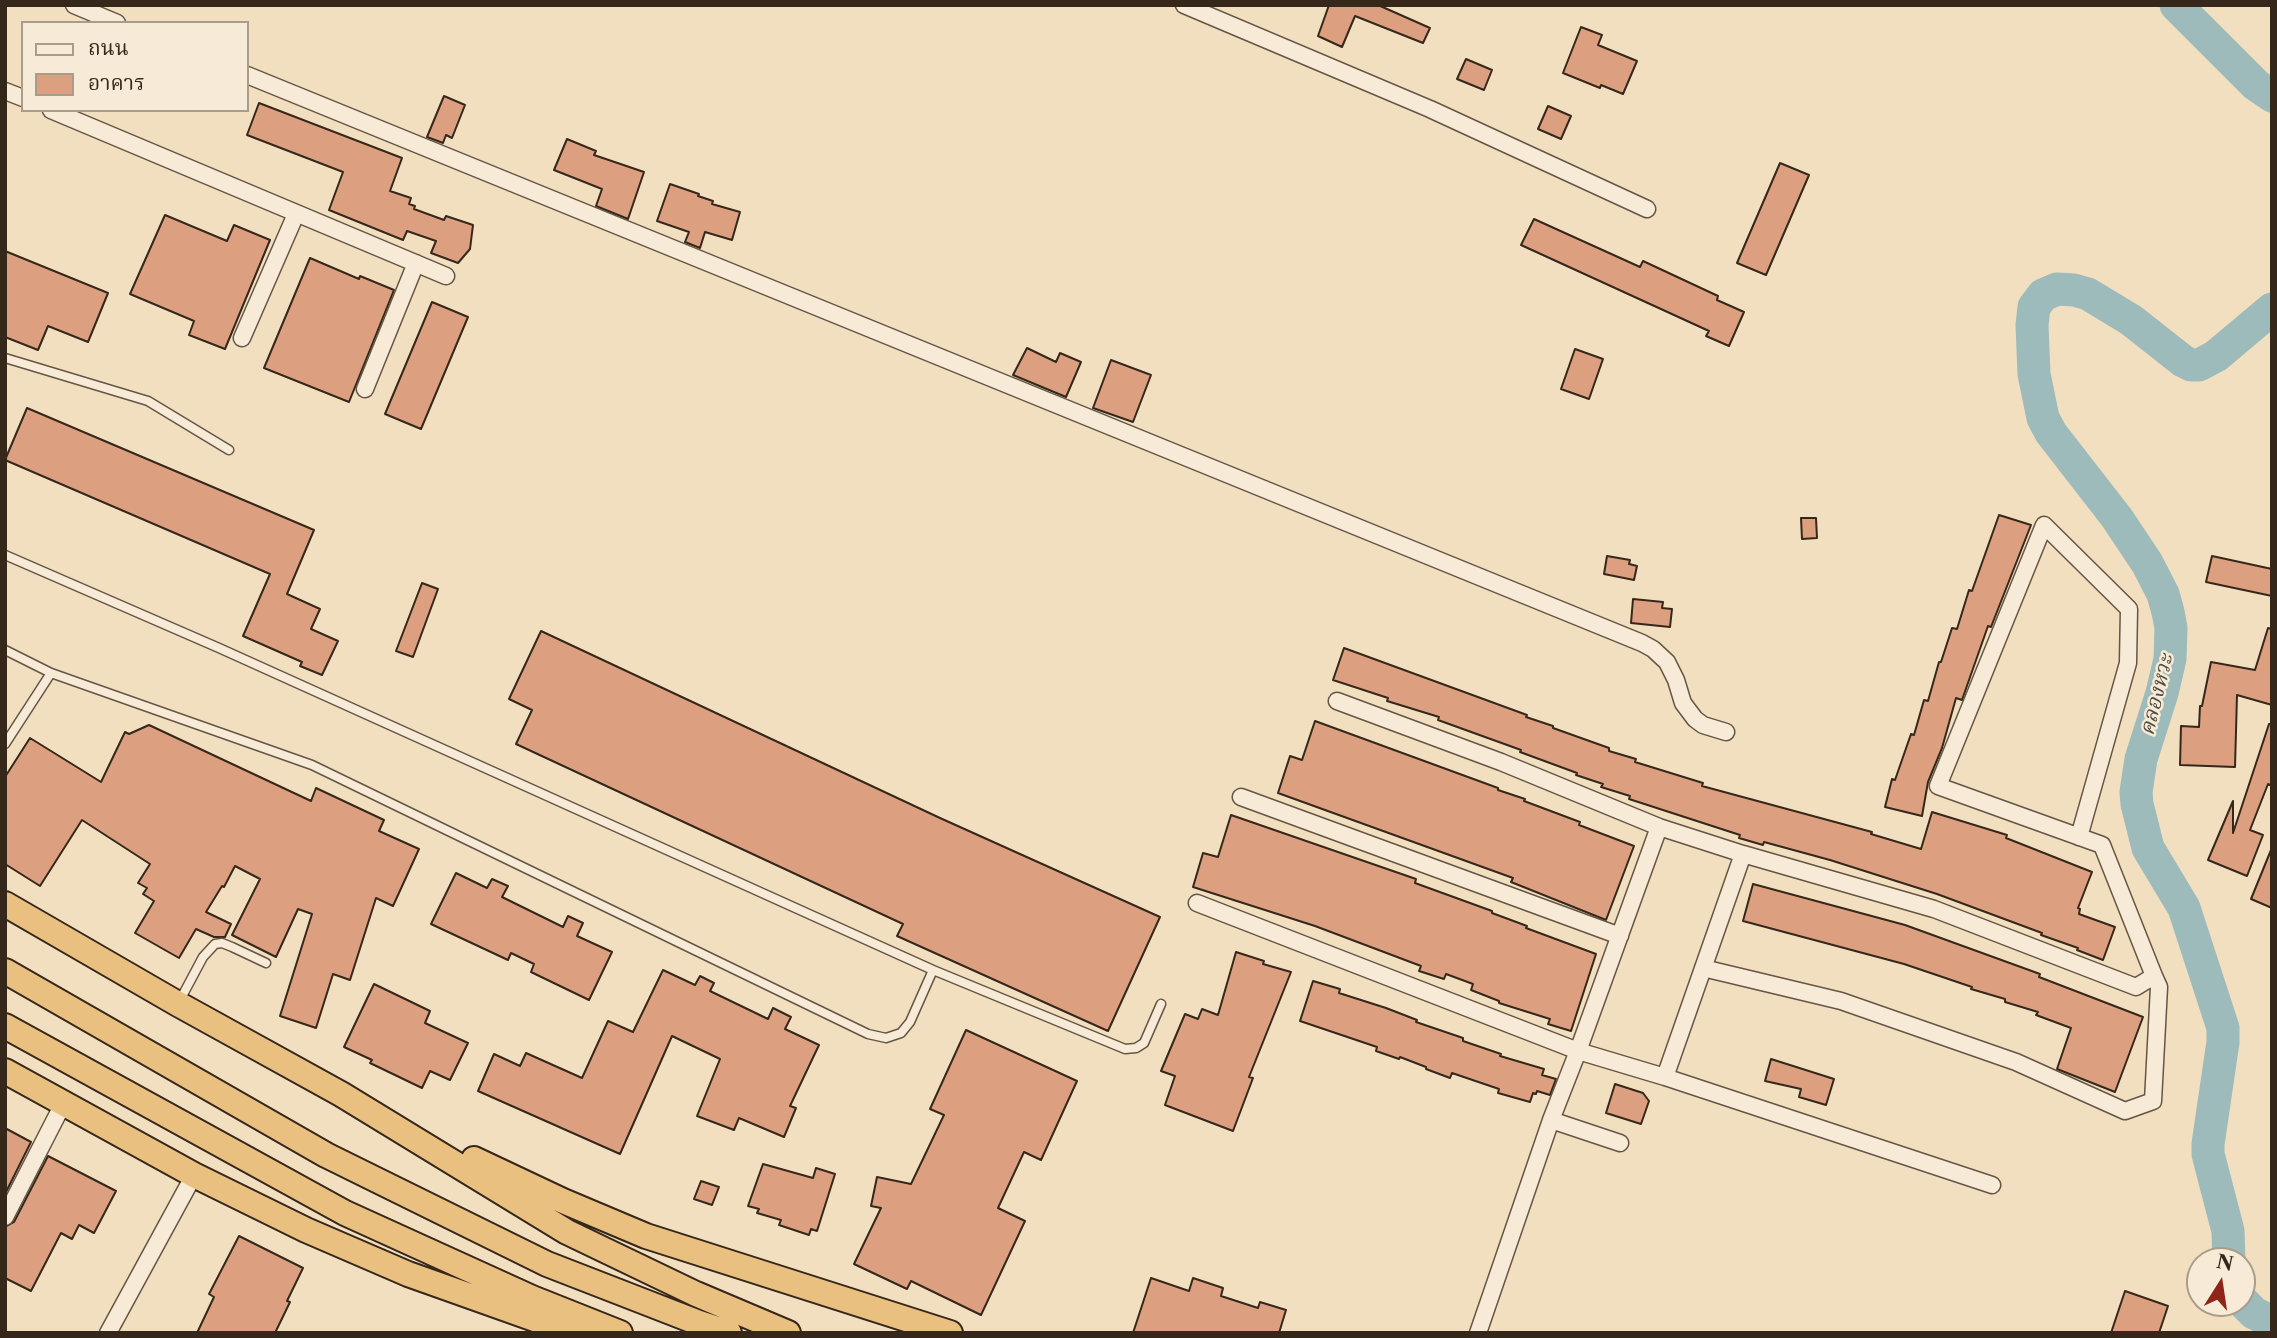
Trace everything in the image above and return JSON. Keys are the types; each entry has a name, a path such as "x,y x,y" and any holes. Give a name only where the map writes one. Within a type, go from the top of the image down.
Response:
{"highway":[{"path":"5,904 341,1094 567,1232 685,1289 788,1333"},
{"path":"5,971 338,1161 547,1264 729,1333"},
{"path":"11,1030 345,1213 532,1298 620,1333"},
{"path":"5,1072 194,1175 306,1230 408,1274 574,1333"},
{"path":"341,1094 563,1202 646,1236 950,1333"}],"street":[{"path":"74,5 112,21"},
{"path":"1184,5 1430,109 1647,209"},
{"path":"248,75 1642,643 1667,662 1683,703 1695,719 1703,725 1726,732"},
{"path":"56,112 446,276"},
{"path":"242,338 296,214"},
{"path":"365,389 416,263"},
{"path":"1703,968 1853,1005 2016,1062 2125,1111 2153,1101 2159,987 2102,845 1938,786 2044,525 2129,609 2129,663 2080,837"},
{"path":"1337,701 1501,762 1659,827 1934,909 2136,987 2154,976"},
{"path":"1241,797 1620,936"},
{"path":"1478,1333 1551,1120 1659,827"},
{"path":"1665,1077 1744,854"},
{"path":"1197,903 1578,1051 1992,1185"},
{"path":"5,1217 63,1104"},
{"path":"1551,1120 1620,1143"},
{"path":"107,1333 194,1175"}],"lane":[{"path":"5,358 148,401 229,450"},
{"path":"5,555 219,648 933,970 1125,1049 1136,1048 1144,1043 1161,1004"},
{"path":"5,650 51,673 312,765 868,1034 886,1038 901,1033 910,1022 933,970"},
{"path":"5,744 51,673"},
{"path":"178,1004 203,957 215,944 222,943 267,963"}],"building":[{"path":"1329,5 1378,5 1430,28 1423,43 1355,16 1342,47 1318,36"},
{"path":"1581,27 1602,35 1598,45 1637,61 1623,94 1563,73"},
{"path":"1466,59 1492,70 1484,90 1457,79"},
{"path":"444,96 465,105 452,138 446,135 443,143 427,137"},
{"path":"259,103 402,158 390,191 411,198 409,204 415,206 414,209 444,220 446,216 473,225 470,249 458,263 431,253 436,241 407,231 403,240 329,210 343,172 247,135"},
{"path":"1548,106 1571,116 1561,139 1538,129"},
{"path":"567,139 596,151 594,155 644,172 628,219 596,206 602,189 554,170"},
{"path":"1780,163 1809,175 1766,275 1737,263"},
{"path":"670,184 699,194 698,196 713,201 712,204 740,212 732,240 705,232 700,248 685,242 689,232 657,221"},
{"path":"165,215 227,241 234,225 270,240 225,349 189,335 194,321 130,294"},
{"path":"1534,219 1640,267 1643,261 1718,296 1717,300 1744,312 1729,346 1706,336 1709,331 1521,245"},
{"path":"5,251 108,293 88,342 48,326 38,350 5,337"},
{"path":"310,258 359,279 360,276 394,290 349,402 264,368"},
{"path":"432,302 468,317 421,429 385,414"},
{"path":"1027,348 1056,362 1060,353 1081,362 1066,397 1013,375"},
{"path":"1575,349 1603,359 1589,399 1561,389"},
{"path":"1111,360 1151,375 1133,422 1093,408"},
{"path":"27,408 314,530 287,594 320,609 311,629 338,641 322,675 300,666 302,662 243,636 270,574 5,460"},
{"path":"1999,515 2031,525 1991,627 1988,626 1962,700 1956,698 1942,748 1928,782 1922,816 1885,807 1892,779 1895,780 1911,734 1914,735 1924,700 1928,701 1939,662 1952,628 1957,629 1969,590 1972,591"},
{"path":"1801,518 1816,518 1817,538 1802,539"},
{"path":"1607,556 1630,560 1629,564 1637,566 1634,580 1604,574"},
{"path":"2212,556 2272,569 2272,596 2206,582"},
{"path":"422,583 438,589 413,657 396,651"},
{"path":"1633,599 1663,602 1662,608 1672,609 1670,627 1631,623"},
{"path":"2268,628 2272,629 2272,705 2237,695 2235,767 2180,765 2181,726 2199,727 2200,706 2211,662 2255,670"},
{"path":"541,631 940,818 1160,917 1108,1031 897,936 903,924 516,744 532,710 509,699"},
{"path":"1344,648 1527,715 1526,717 1553,728 1609,748 1609,751 1636,759 1635,762 1703,783 1702,786 1872,832 1871,834 1921,849 1932,812 2007,835 2006,838 2092,872 2078,908 2079,914 2115,927 2103,960 2041,935 2042,933 1937,894 1830,860 1739,838 1740,835 1629,799 1630,796 1601,787 1603,784 1438,720 1439,717 1333,680"},
{"path":"1315,721 1498,788 1580,822 1579,825 1634,846 1606,920 1511,882 1513,878 1278,793 1290,756 1302,760"},
{"path":"2269,724 2272,724 2272,786 2268,784 2250,830 2263,835 2247,876 2208,860 2233,801 2233,833"},
{"path":"149,725 311,801 316,788 384,820 379,831 419,849 393,906 376,898 350,980 333,974 316,1028 280,1016 312,914 298,909 276,957 232,935 260,879 235,866 206,912 231,924 225,937 214,937 196,929 179,958 135,933 154,901 143,894 147,888 138,883 150,864 82,820 40,886 5,864 5,777 30,738 101,782 125,732 129,734"},
{"path":"1231,815 1416,879 1415,883 1596,954 1571,1031 1548,1024 1550,1019 1499,1003 1471,990 1473,984 1446,974 1444,979 1419,971 1421,966 1315,926 1193,887 1203,853 1218,857"},
{"path":"2272,850 2272,908 2251,899"},
{"path":"456,873 487,888 492,879 508,886 502,897 563,927 568,916 583,923 577,936 612,952 589,1000 531,972 534,964 511,953 508,960 431,924"},
{"path":"1753,884 1905,925 2040,974 2039,977 2143,1017 2115,1092 2057,1069 2071,1028 2036,1015 2038,1012 1904,964 1743,921"},
{"path":"1236,952 1291,972 1249,1077 1253,1078 1233,1131 1165,1105 1175,1076 1161,1071 1185,1014 1198,1019 1202,1009 1218,1015"},
{"path":"663,970 695,985 700,976 714,983 710,991 768,1019 773,1008 791,1017 785,1029 819,1045 790,1106 796,1108 784,1137 739,1118 734,1130 697,1116 720,1059 672,1036 620,1154 478,1091 494,1054 520,1066 526,1053 582,1078 608,1021 633,1032"},
{"path":"1313,981 1340,989 1339,993 1463,1038 1463,1041 1501,1054 1500,1056 1544,1069 1542,1075 1556,1079 1550,1095 1537,1091 1536,1094 1533,1093 1530,1102 1498,1093 1499,1089 1452,1073 1450,1078 1400,1057 1399,1059 1376,1051 1377,1047 1300,1021"},
{"path":"374,984 430,1011 425,1023 468,1043 450,1080 430,1071 422,1088 344,1047"},
{"path":"966,1030 1077,1081 1041,1160 1024,1152 998,1208 1025,1221 981,1315 911,1281 907,1289 854,1264 881,1208 871,1206 877,1177 911,1184 944,1115 930,1109"},
{"path":"1771,1059 1834,1079 1826,1105 1799,1097 1801,1089 1765,1081"},
{"path":"1615,1084 1643,1093 1649,1101 1641,1124 1606,1113"},
{"path":"5,1128 31,1142 5,1194"},
{"path":"48,1156 116,1191 94,1233 79,1225 72,1239 61,1233 31,1291 5,1278 5,1227 14,1222"},
{"path":"763,1164 813,1178 816,1168 835,1174 817,1231 811,1229 809,1235 779,1225 781,1220 757,1213 759,1209 748,1206"},
{"path":"701,1181 719,1187 712,1205 694,1199"},
{"path":"239,1236 303,1268 287,1301 290,1302 275,1333 197,1333 214,1297 209,1294"},
{"path":"1151,1278 1189,1291 1193,1278 1223,1288 1221,1296 1258,1308 1260,1302 1286,1310 1279,1333 1133,1333"},
{"path":"2125,1291 2168,1306 2159,1333 2111,1333"}],"waterway":[{"name":"คลองหวะ","path":"2176,5 2256,85 2272,96"},
{"name":"คลองหวะ","path":"2229,1247 2228,1231 2208,1154 2223,1028 2184,908 2148,848 2137,804 2141,759 2170,659 2171,628 2168,612 2163,594 2147,563 2117,518 2051,433 2043,418 2034,374 2032,325 2034,307 2043,295 2057,289 2074,290 2088,294 2131,320 2183,361 2199,365 2216,356 2272,309"},
{"name":"คลองหวะ","path":"2256,1314 2272,1322"}]}
